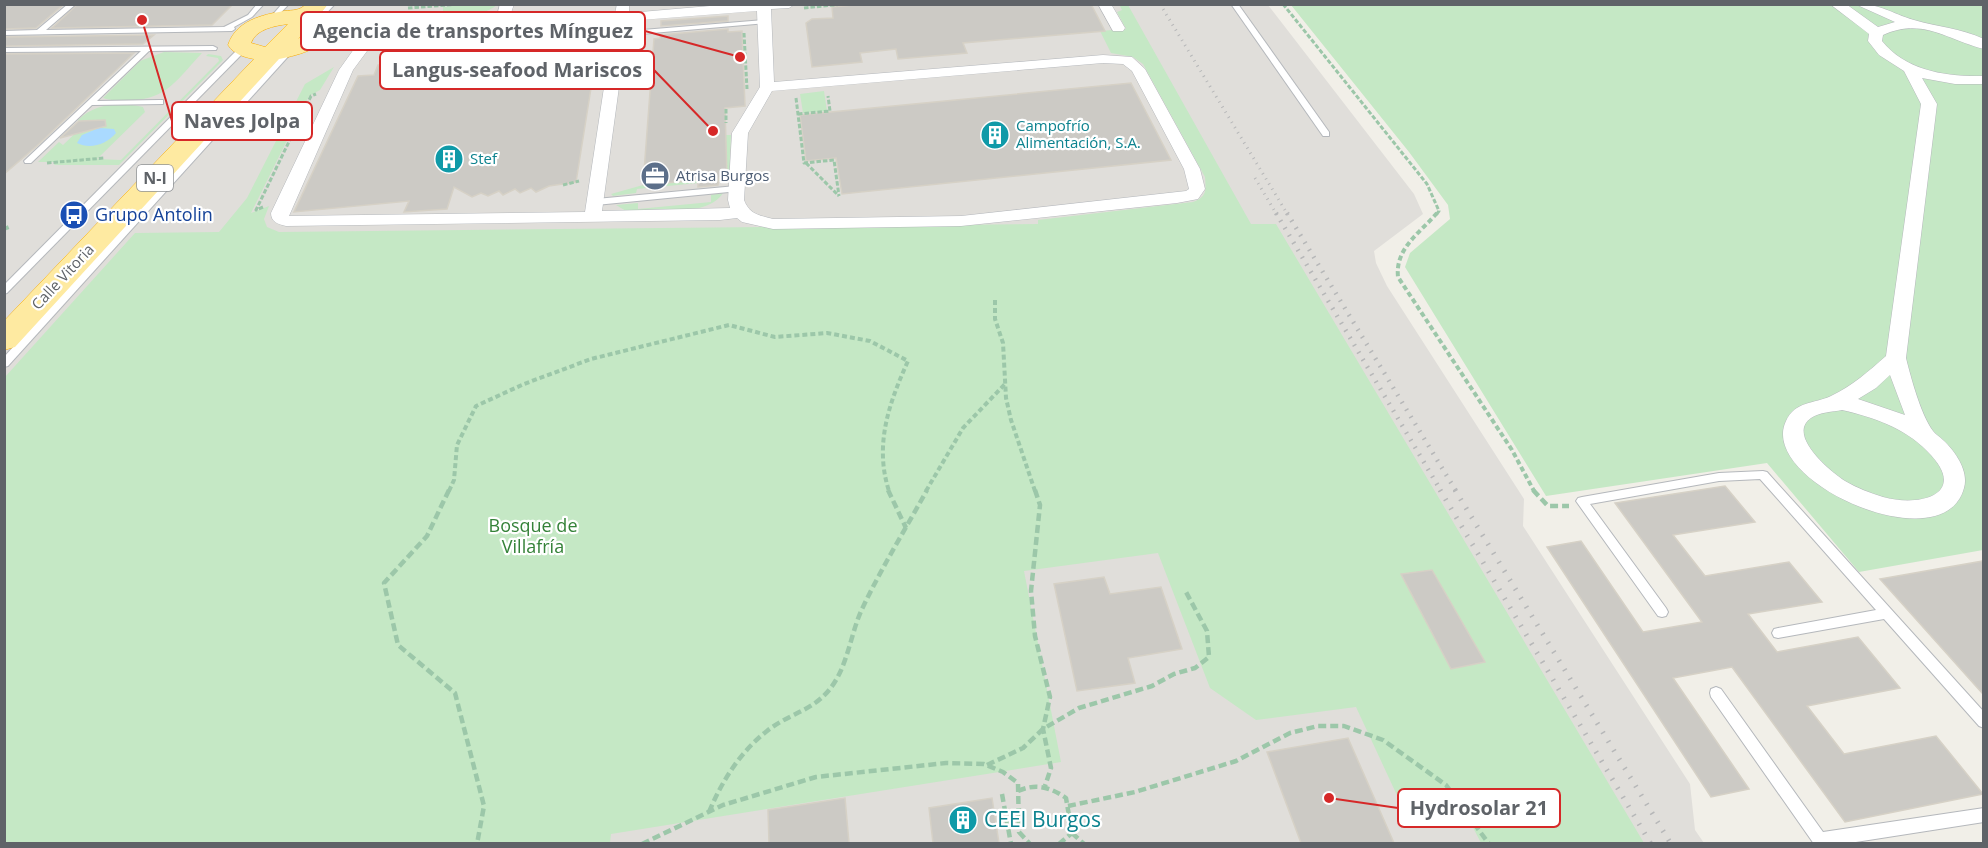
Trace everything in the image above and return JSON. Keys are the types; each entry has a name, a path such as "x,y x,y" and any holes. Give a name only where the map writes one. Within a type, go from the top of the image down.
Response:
{"highway":[{"name":"Calle Vitoria","path":"4,340 270,51 298,11"},
{"path":"270,51 239,42 250,29 298,11"},
{"name":"Calle Vitoria","path":"4,308 270,51"}],"street":[{"path":"298,11 333,18 416,23 505,10 621,16 655,4"},
{"path":"1104,4 1118,28"},
{"path":"1836,4 1876,33"},
{"path":"1861,4 1919,26 1959,34 1983,45"},
{"path":"270,51 345,41 621,16 764,11 793,6"},
{"path":"764,11 767,87 740,133 736,189 740,212 748,218 773,224 961,221 1177,198 1192,195 1197,189 1192,170 1138,69 1127,60 1103,59 767,87"},
{"path":"594,210 621,16"},
{"path":"1876,33 1885,28 1919,26"},
{"path":"1876,33 1875,41 1880,50 1909,68 1952,80 1978,81"},
{"path":"345,41 363,47 346,70 280,213 280,218 286,222 594,210 720,215 740,212"},
{"path":"1909,68 1929,104 1896,358 1903,384 1925,438"},
{"path":"1929,104 1940,95 1978,81"},
{"path":"1834,404 1869,383 1896,358"},
{"path":"1820,404 1866,408 1892,417 1925,438 1936,446 1949,464 1955,481 1951,495 1938,506 1918,510 1892,508 1864,500 1837,487 1815,470 1800,453 1793,435 1794,421 1804,410 1820,404"}],"lane":[{"path":"38,33 73,4"},
{"path":"1234,4 1326,134"},
{"path":"4,33 230,29 250,15 298,11"},
{"path":"363,47 524,34 556,28 574,21"},
{"path":"4,50 213,48"},
{"path":"28,161 147,49"},
{"path":"4,291 270,51"},
{"path":"4,364 270,51"},
{"path":"90,103 160,102"},
{"path":"594,210 736,189"},
{"path":"1662,612 1582,501 1719,477 1763,475 1983,722"},
{"path":"1778,633 1888,613"},
{"path":"1716,693 1820,840 1983,815"}],"path":[{"path":"402,9 461,4"},
{"path":"793,6 843,4"},
{"path":"1283,4 1393,140 1427,184 1436,200 1439,211 1401,253 1395,266 1398,277 1545,504 1567,506 1582,501"},
{"path":"744,31 747,92"},
{"path":"798,114 830,111 826,90"},
{"path":"797,93 806,163 839,196 834,160 806,163"},
{"path":"726,109 726,121"},
{"path":"56,163 104,158"},
{"path":"563,185 579,183 581,172"},
{"path":"995,300 995,319 1003,343 1005,384 1011,420 1040,505 1030,591 1035,636 1050,697 1043,729 1051,768 1045,786"},
{"path":"477,843 484,806 455,693 399,645 384,584 428,536 454,480 457,445 476,406 524,384 591,359 729,326 775,337 827,333 870,341 908,361 892,395 881,432 886,483 906,528"},
{"path":"709,812 721,784 738,760 768,730 815,703 837,679 862,608 906,528 963,428 1005,384"},
{"path":"987,765 1023,748 1043,729 1078,708 1152,686 1174,674 1195,668 1209,657 1211,644 1205,622 1186,592"},
{"path":"1068,806 1135,792 1236,761 1290,733 1318,726 1344,726 1383,740 1446,785 1489,843"},
{"path":"642,843 709,812 816,777 946,763 987,765 1003,772 1018,783 1019,832 1030,843"},
{"path":"1018,791 1029,786 1045,786 1066,798 1072,833 1084,843"},
{"path":"1002,794 1011,843"},
{"path":"1059,843 1072,833"}],"shaded area":[{"name":"Bosque de Villafría","path":"5,4 1268,5 1414,194 1423,214 1374,251 1376,263 1387,286 1524,499 1523,526 1690,784 1695,830 1704,843 5,844"}],"green space":[{"path":"473,4 497,5 471,16 456,17 443,13 443,7"},
{"name":"Bosque de Villafría","path":"1119,4 1128,5 1251,224 1276,224 1644,843 1481,843 1464,810 1408,819 1356,707 1256,720 1210,688 1158,553 1024,571 1061,762 611,834 610,843 5,844 5,377 135,233 219,232 247,198 305,84 334,67 320,90 309,96 251,213 269,206 264,219 267,227 279,232 1038,224 1038,220 1193,202 1205,193 1205,177 1143,64 1133,57 1111,53 1100,31 1126,29 1117,12 1122,10"},
{"path":"1291,5 1983,5 1983,550 1859,572 1767,463 1546,496 1405,267 1410,253 1450,219 1448,205 1409,152"},
{"path":"164,52 202,53 171,86 154,96 124,101 103,98 140,61"},
{"path":"208,54 221,56 223,60 119,165 54,165 56,162 38,162 59,142 63,145 83,126 78,120 92,110 117,104 143,107 145,112 97,159 121,160 219,61 218,58 206,56"},
{"path":"824,91 827,111 803,113 800,94"},
{"path":"725,135 731,135 729,180 637,189 636,193 613,196 611,194 643,185 726,177"},
{"path":"723,193 716,201 705,206 679,211 626,211 616,205 638,203 638,209 711,202 711,195"}],"water":[{"path":"99,128 114,129 116,133 98,145 87,146 77,143 82,135"}],"building":[{"path":"4,4 64,4 36,28 4,29"},
{"path":"78,4 233,4 212,25 52,28"},
{"path":"864,4 1091,4 1105,31 963,43 967,53 898,59 896,49 860,53 862,62 812,67 806,23 812,19 833,18 832,7"},
{"path":"728,16 728,21 661,26 661,21"},
{"path":"728,29 728,32 742,31 745,106 725,108 727,177 719,178 718,185 698,187 698,180 643,185 654,39 660,38 660,35"},
{"path":"154,35 143,44 4,46 4,37"},
{"path":"599,38 576,182 549,186 536,192 531,188 520,193 515,189 503,195 499,191 488,196 481,193 472,197 454,187 447,209 404,212 409,201 294,212 358,76 374,75 378,65 394,64 398,54"},
{"path":"134,53 39,144 4,174 4,54"},
{"name":"Campofrío Alimentación, S.A.","path":"1131,83 1171,160 842,194 836,158 806,161 800,115"},
{"path":"105,120 106,126 60,138 79,121"},
{"path":"1725,486 1755,522 1673,535 1705,576 1789,562 1822,602 1748,614 1777,652 1858,637 1900,688 1807,706 1844,754 1936,736 1983,794 1845,822 1732,667 1673,678 1749,789 1711,797 1547,547 1581,541 1643,632 1702,622 1615,503"},
{"path":"1983,561 1983,694 1880,579"},
{"path":"1432,570 1485,662 1451,669 1401,574"},
{"path":"1104,577 1110,594 1161,587 1182,649 1128,658 1135,683 1077,691 1054,584"},
{"path":"1348,738 1394,843 1301,843 1267,752"},
{"path":"845,798 849,843 769,843 768,810"},
{"name":"CEEI Burgos","path":"992,798 999,843 933,843 929,808"}],"railway":[{"path":"1160,4 1288,215"},
{"path":"1255,178 1277,215"},
{"path":"1276,213 1441,491"},
{"path":"1287,213 1456,491"},
{"path":"1440,490 1651,844"},
{"path":"1455,490 1671,844"}],"place":[{"name":"Naves Jolpa","path":"142,20"},
{"name":"Agencia de transportes Mínguez","path":"740,57"},
{"name":"Langus-seafood Mariscos","path":"713,131"},
{"name":"Campofrío Alimentación, S.A.","path":"995,135"},
{"name":"Stef","path":"449,159"},
{"name":"Atrisa Burgos","path":"655,176"},
{"name":"Grupo Antolin","path":"74,215"},
{"name":"Hydrosolar 21","path":"1329,798"},
{"name":"CEEI Burgos","path":"963,820"}]}
